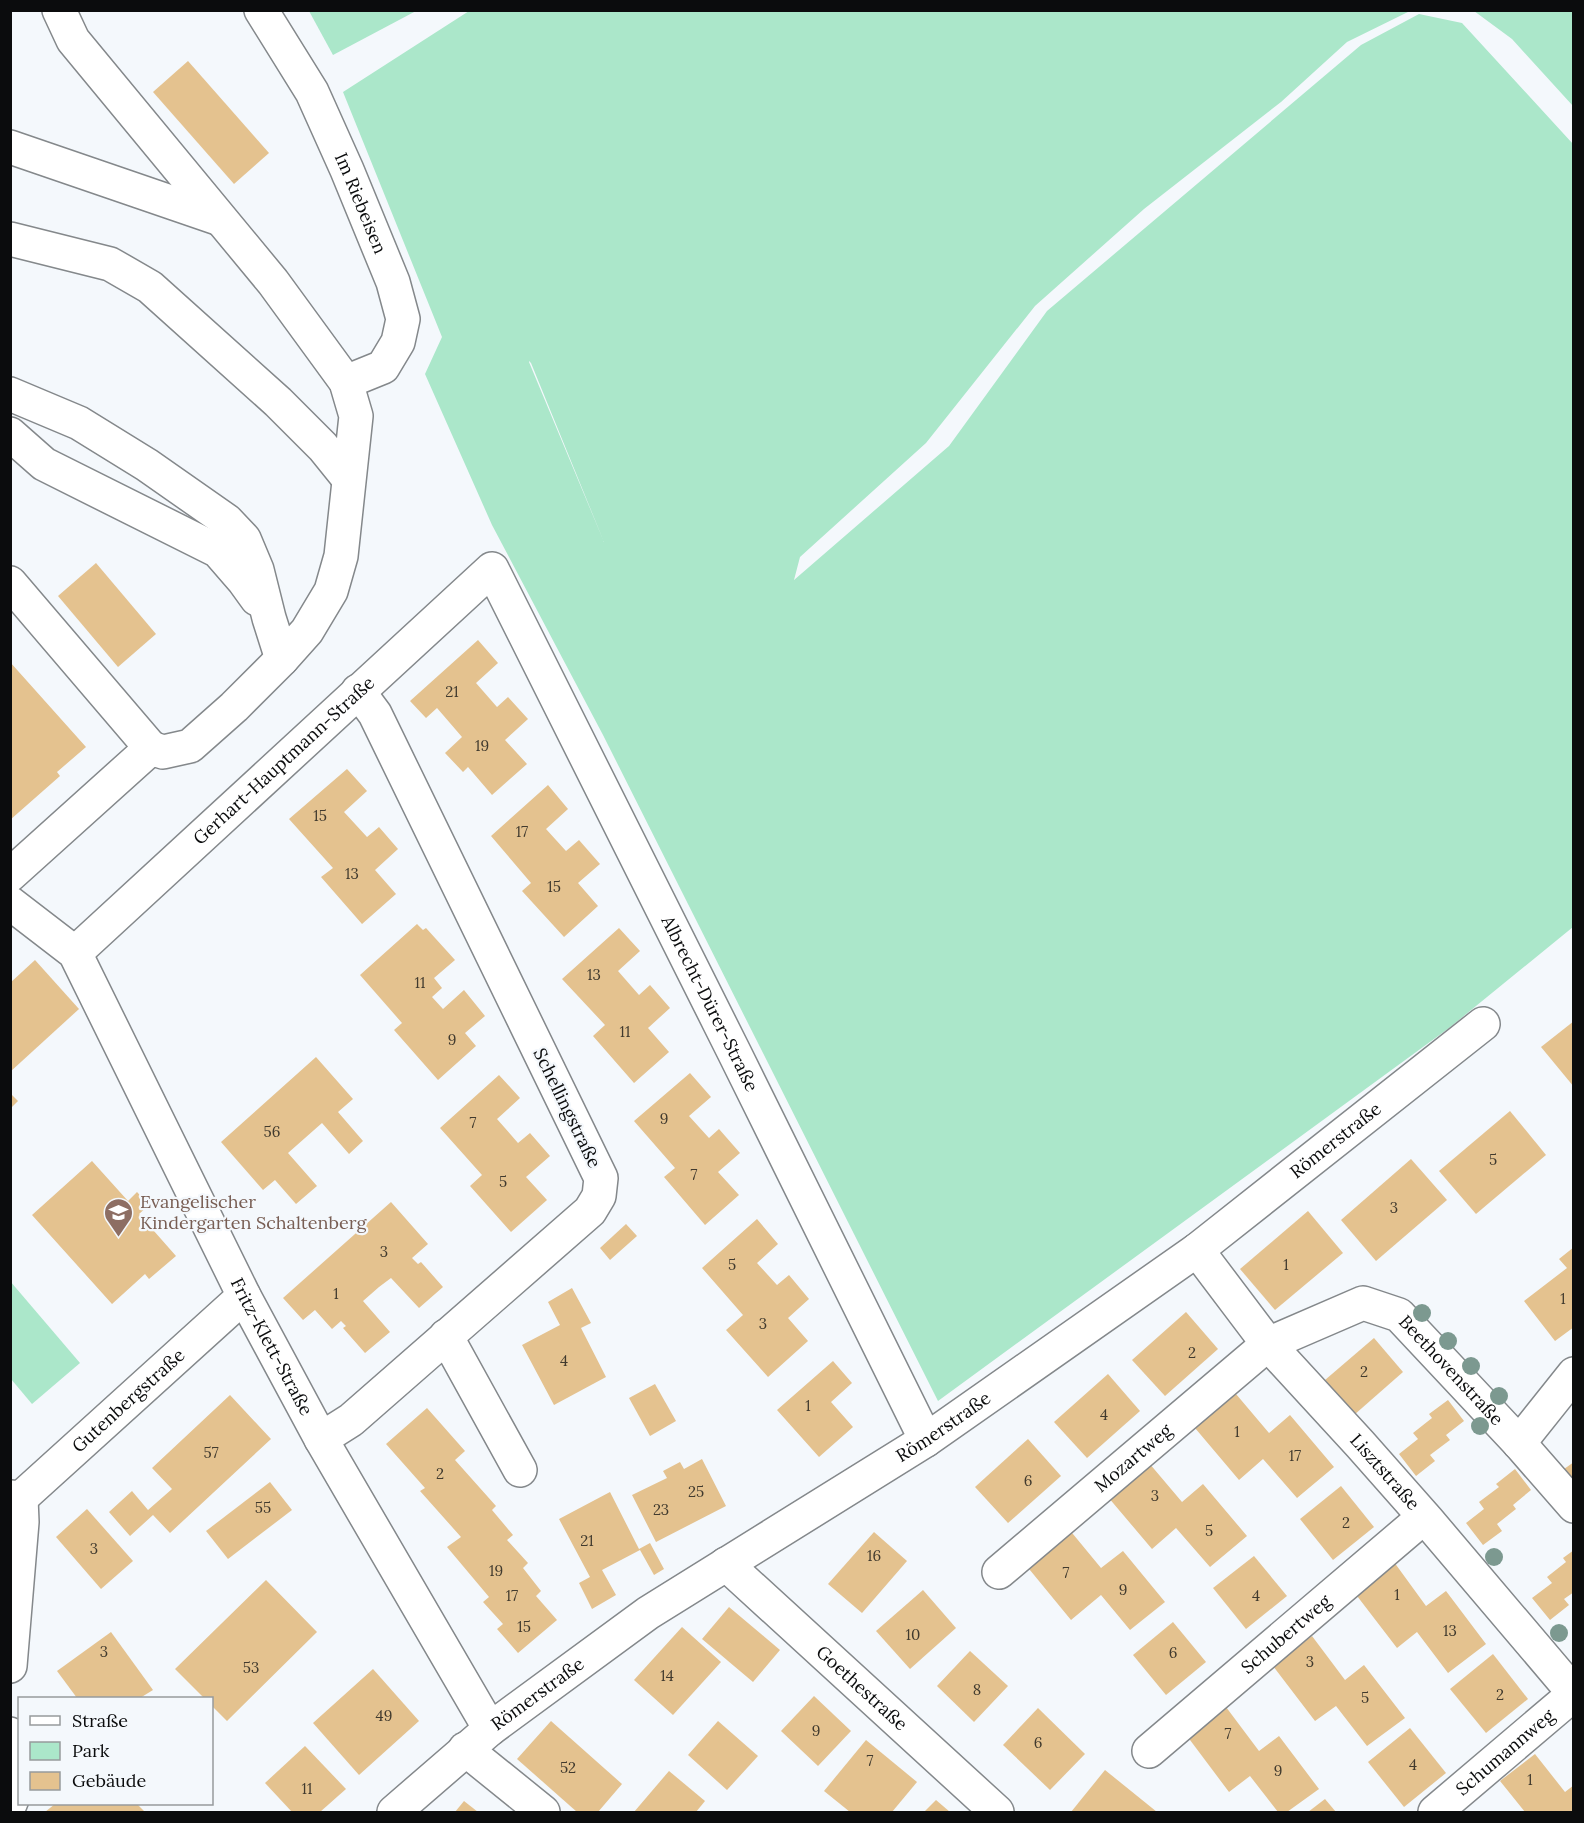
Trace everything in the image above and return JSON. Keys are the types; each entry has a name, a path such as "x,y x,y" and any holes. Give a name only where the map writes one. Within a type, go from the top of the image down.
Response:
{"street":[{"path":"10,583 151,748 163,752 190,746 234,707 307,631 331,591 341,556 356,416 346,382 273,282 72,40 59,10"},
{"name":"Im Riebeisen","path":"261,10 312,92 389,272 403,319 398,342 383,367 346,382"},
{"path":"10,147 220,219"},
{"path":"10,239 111,264 150,287 278,402 323,447 348,478"},
{"path":"10,394 79,423 147,465 227,521 243,539 257,570 282,658"},
{"path":"10,434 44,464 218,551 244,581 269,618"},
{"name":"Gerhart-Hauptmann-Straße","path":"75,952 492,569"},
{"name":"Albrecht-Dürer-Straße","path":"492,569 926,1440"},
{"name":"Schellingstraße","path":"321,1439 351,1420 590,1211 599,1196 601,1178 375,714 358,691"},
{"path":"10,875 151,748"},
{"path":"10,903 75,952"},
{"name":"Fritz-Klett-Straße","path":"75,952 244,1296 478,1739 543,1812"},
{"name":"Römerstraße","path":"394,1812 478,1739 648,1613 926,1440 1197,1250 1483,1024"},
{"name":"Lisztstraße","path":"1197,1250 1268,1344 1424,1516 1574,1694"},
{"name":"Gutenbergstraße","path":"16,1497 41,1465 244,1296"},
{"name":"Beethovenstraße","path":"1268,1344 1363,1303 1399,1316 1519,1443 1574,1506"},
{"path":"446,1336 520,1470"},
{"name":"Mozartweg","path":"999,1572 1268,1344"},
{"path":"1519,1443 1574,1374"},
{"path":"10,1666 22,1522 16,1497"},
{"name":"Schubertweg","path":"1149,1751 1424,1516"},
{"name":"Goethestraße","path":"726,1564 997,1812"},
{"name":"Schumannweg","path":"1435,1812 1574,1694"},
{"path":"10,1734 18,1748"},
{"path":"10,1803 18,1784"}],"green space":[{"path":"309,11 416,11 333,55"},
{"path":"469,11 1410,11 1347,42 1281,102 1144,209 1035,306 926,443 800,557 794,580 949,446 1047,311 1361,45 1419,14 1462,23 1573,144 1573,927 1449,1028 938,1401 603,735 492,525 425,374 442,337 343,92","holes":["529,361 531,363 604,542"]},
{"path":"1474,11 1573,11 1573,106 1512,39"},
{"path":"10,1281 80,1363 32,1404 11,1379"}],"building":[{"path":"188,61 269,153 234,184 153,92"},
{"path":"96,563 156,634 118,667 58,596"},
{"path":"478,640 498,663 476,683 497,707 508,697 528,719 505,740 527,764 492,795 468,767 463,772 445,753 462,737 437,708 426,718 410,701"},
{"path":"10,662 86,747 57,772 60,776 10,820"},
{"path":"347,769 367,791 344,812 367,837 379,827 398,849 375,870 396,894 362,924 321,877 333,868 289,819"},
{"path":"548,785 568,809 546,829 566,851 579,840 600,864 578,883 598,906 564,937 522,891 531,883 491,836"},
{"path":"417,924 423,930 426,928 455,960 434,978 442,988 432,997 443,1009 464,990 485,1016 465,1033 476,1046 438,1080 394,1030 402,1023 360,975"},
{"path":"619,928 640,951 618,971 639,995 650,985 670,1008 648,1028 669,1052 634,1083 593,1036 605,1025 562,979"},
{"path":"35,960 79,1009 10,1072 10,983"},
{"path":"1574,1021 1574,1087 1541,1047"},
{"path":"316,1057 353,1099 338,1112 363,1141 349,1154 322,1123 288,1153 317,1186 296,1204 275,1180 263,1190 221,1142"},
{"path":"690,1073 711,1097 689,1116 709,1138 719,1129 740,1153 718,1172 739,1195 705,1225 664,1177 675,1168 634,1121"},
{"path":"499,1075 520,1098 497,1119 518,1143 530,1133 550,1156 526,1177 547,1200 511,1232 470,1186 482,1175 440,1128"},
{"path":"10,1093 18,1101 10,1109"},
{"path":"1510,1111 1546,1155 1476,1214 1439,1171"},
{"path":"1411,1159 1447,1200 1376,1261 1341,1220"},
{"name":"Evangelischer Kindergarten Schaltenberg","path":"92,1161 128,1201 137,1192 149,1205 139,1214 176,1256 149,1279 145,1274 112,1304 32,1215"},
{"path":"391,1202 428,1244 412,1258 418,1264 421,1262 443,1287 419,1308 391,1278 379,1287 363,1301 390,1332 365,1353 343,1328 346,1326 341,1321 332,1329 315,1310 303,1320 283,1298"},
{"path":"1308,1211 1343,1253 1275,1310 1240,1269"},
{"path":"757,1219 778,1244 757,1263 777,1285 789,1275 809,1299 788,1318 808,1341 768,1377 726,1330 743,1315 702,1268"},
{"path":"626,1224 637,1236 610,1260 600,1248"},
{"path":"1574,1247 1574,1327 1555,1341 1524,1301 1567,1268 1559,1259"},
{"path":"572,1288 591,1323 581,1328 606,1377 554,1405 522,1345 560,1325 548,1302"},
{"path":"1186,1312 1218,1349 1165,1396 1132,1360"},
{"path":"1374,1338 1403,1372 1354,1415 1325,1380"},
{"path":"833,1361 852,1383 831,1402 853,1427 819,1457 777,1410"},
{"path":"1108,1374 1140,1411 1087,1458 1054,1422"},
{"path":"655,1384 676,1421 650,1436 629,1398"},
{"path":"1236,1394 1269,1433 1290,1415 1334,1467 1297,1498 1263,1459 1239,1480 1195,1428"},
{"path":"230,1395 271,1439 170,1533 153,1515 130,1536 109,1512 132,1491 148,1510 172,1489 152,1468"},
{"path":"1448,1400 1464,1421 1446,1435 1450,1440 1430,1455 1435,1461 1416,1476 1399,1454 1418,1439 1413,1433 1432,1418 1429,1414"},
{"path":"427,1408 465,1451 455,1460 496,1506 492,1510 513,1535 507,1540 528,1563 523,1568 541,1591 536,1596 557,1620 518,1653 497,1629 503,1624 483,1602 489,1597 447,1547 461,1537 420,1491 425,1488 386,1444"},
{"path":"1028,1439 1061,1476 1008,1523 975,1487"},
{"path":"702,1459 726,1506 656,1542 632,1495 667,1478 663,1471 680,1462 684,1469"},
{"path":"1574,1462 1574,1482 1564,1469"},
{"path":"1149,1463 1182,1502 1203,1484 1247,1536 1210,1567 1176,1528 1152,1549 1108,1497"},
{"path":"1515,1469 1531,1490 1513,1505 1516,1509 1497,1524 1502,1531 1483,1545 1466,1523 1484,1509 1479,1502 1499,1487 1496,1484"},
{"path":"270,1482 292,1510 228,1559 206,1531"},
{"path":"1341,1486 1374,1527 1333,1560 1300,1519"},
{"path":"610,1492 639,1549 650,1543 664,1569 654,1575 640,1550 602,1570 616,1595 592,1609 579,1583 590,1577 559,1519"},
{"path":"87,1509 133,1561 101,1589 56,1537"},
{"path":"1068,1528 1101,1568 1123,1551 1165,1602 1130,1630 1101,1595 1071,1620 1025,1564"},
{"path":"874,1532 907,1561 862,1613 828,1584"},
{"path":"1574,1550 1574,1592 1564,1599 1569,1605 1550,1620 1532,1598 1552,1583 1547,1577 1566,1562 1563,1558"},
{"path":"1254,1556 1287,1596 1246,1629 1213,1588"},
{"path":"1394,1562 1426,1606 1446,1591 1486,1644 1448,1673 1417,1632 1397,1648 1354,1592"},
{"path":"266,1580 317,1632 227,1721 213,1707 213,1697 203,1697 175,1669"},
{"path":"923,1590 956,1628 910,1669 876,1631"},
{"path":"729,1607 780,1650 753,1682 702,1639"},
{"path":"1173,1622 1206,1662 1166,1695 1133,1655"},
{"path":"682,1627 721,1662 673,1715 634,1680"},
{"path":"111,1632 153,1690 142,1697 76,1697 57,1671"},
{"path":"1312,1636 1345,1680 1364,1665 1405,1718 1367,1746 1336,1706 1315,1721 1273,1666"},
{"path":"970,1651 1008,1686 974,1722 937,1686"},
{"path":"1493,1654 1528,1699 1486,1733 1450,1689"},
{"path":"373,1669 419,1721 359,1775 313,1723"},
{"path":"814,1696 851,1731 818,1766 781,1731"},
{"path":"1226,1707 1259,1751 1279,1736 1319,1789 1287,1812 1278,1812 1250,1776 1229,1792 1187,1736"},
{"path":"1038,1708 1085,1754 1050,1790 1003,1745"},
{"path":"551,1721 622,1784 598,1812 577,1812 517,1759"},
{"path":"718,1721 758,1756 727,1790 688,1755"},
{"path":"1410,1728 1446,1773 1404,1807 1368,1762"},
{"path":"866,1740 917,1782 892,1812 850,1812 824,1791"},
{"path":"305,1746 346,1789 320,1812 292,1812 265,1783"},
{"path":"1535,1754 1565,1792 1574,1785 1574,1812 1525,1812 1500,1781"},
{"path":"1105,1770 1157,1812 1071,1812"},
{"path":"669,1771 705,1801 696,1812 634,1812"},
{"path":"1325,1799 1336,1812 1308,1812"},
{"path":"936,1800 950,1812 924,1812"},
{"path":"464,1801 478,1812 455,1812"},
{"path":"54,1805 138,1805 145,1812 45,1812"}],"place":[{"name":"Evangelischer Kindergarten Schaltenberg","path":"119,1238"}]}
